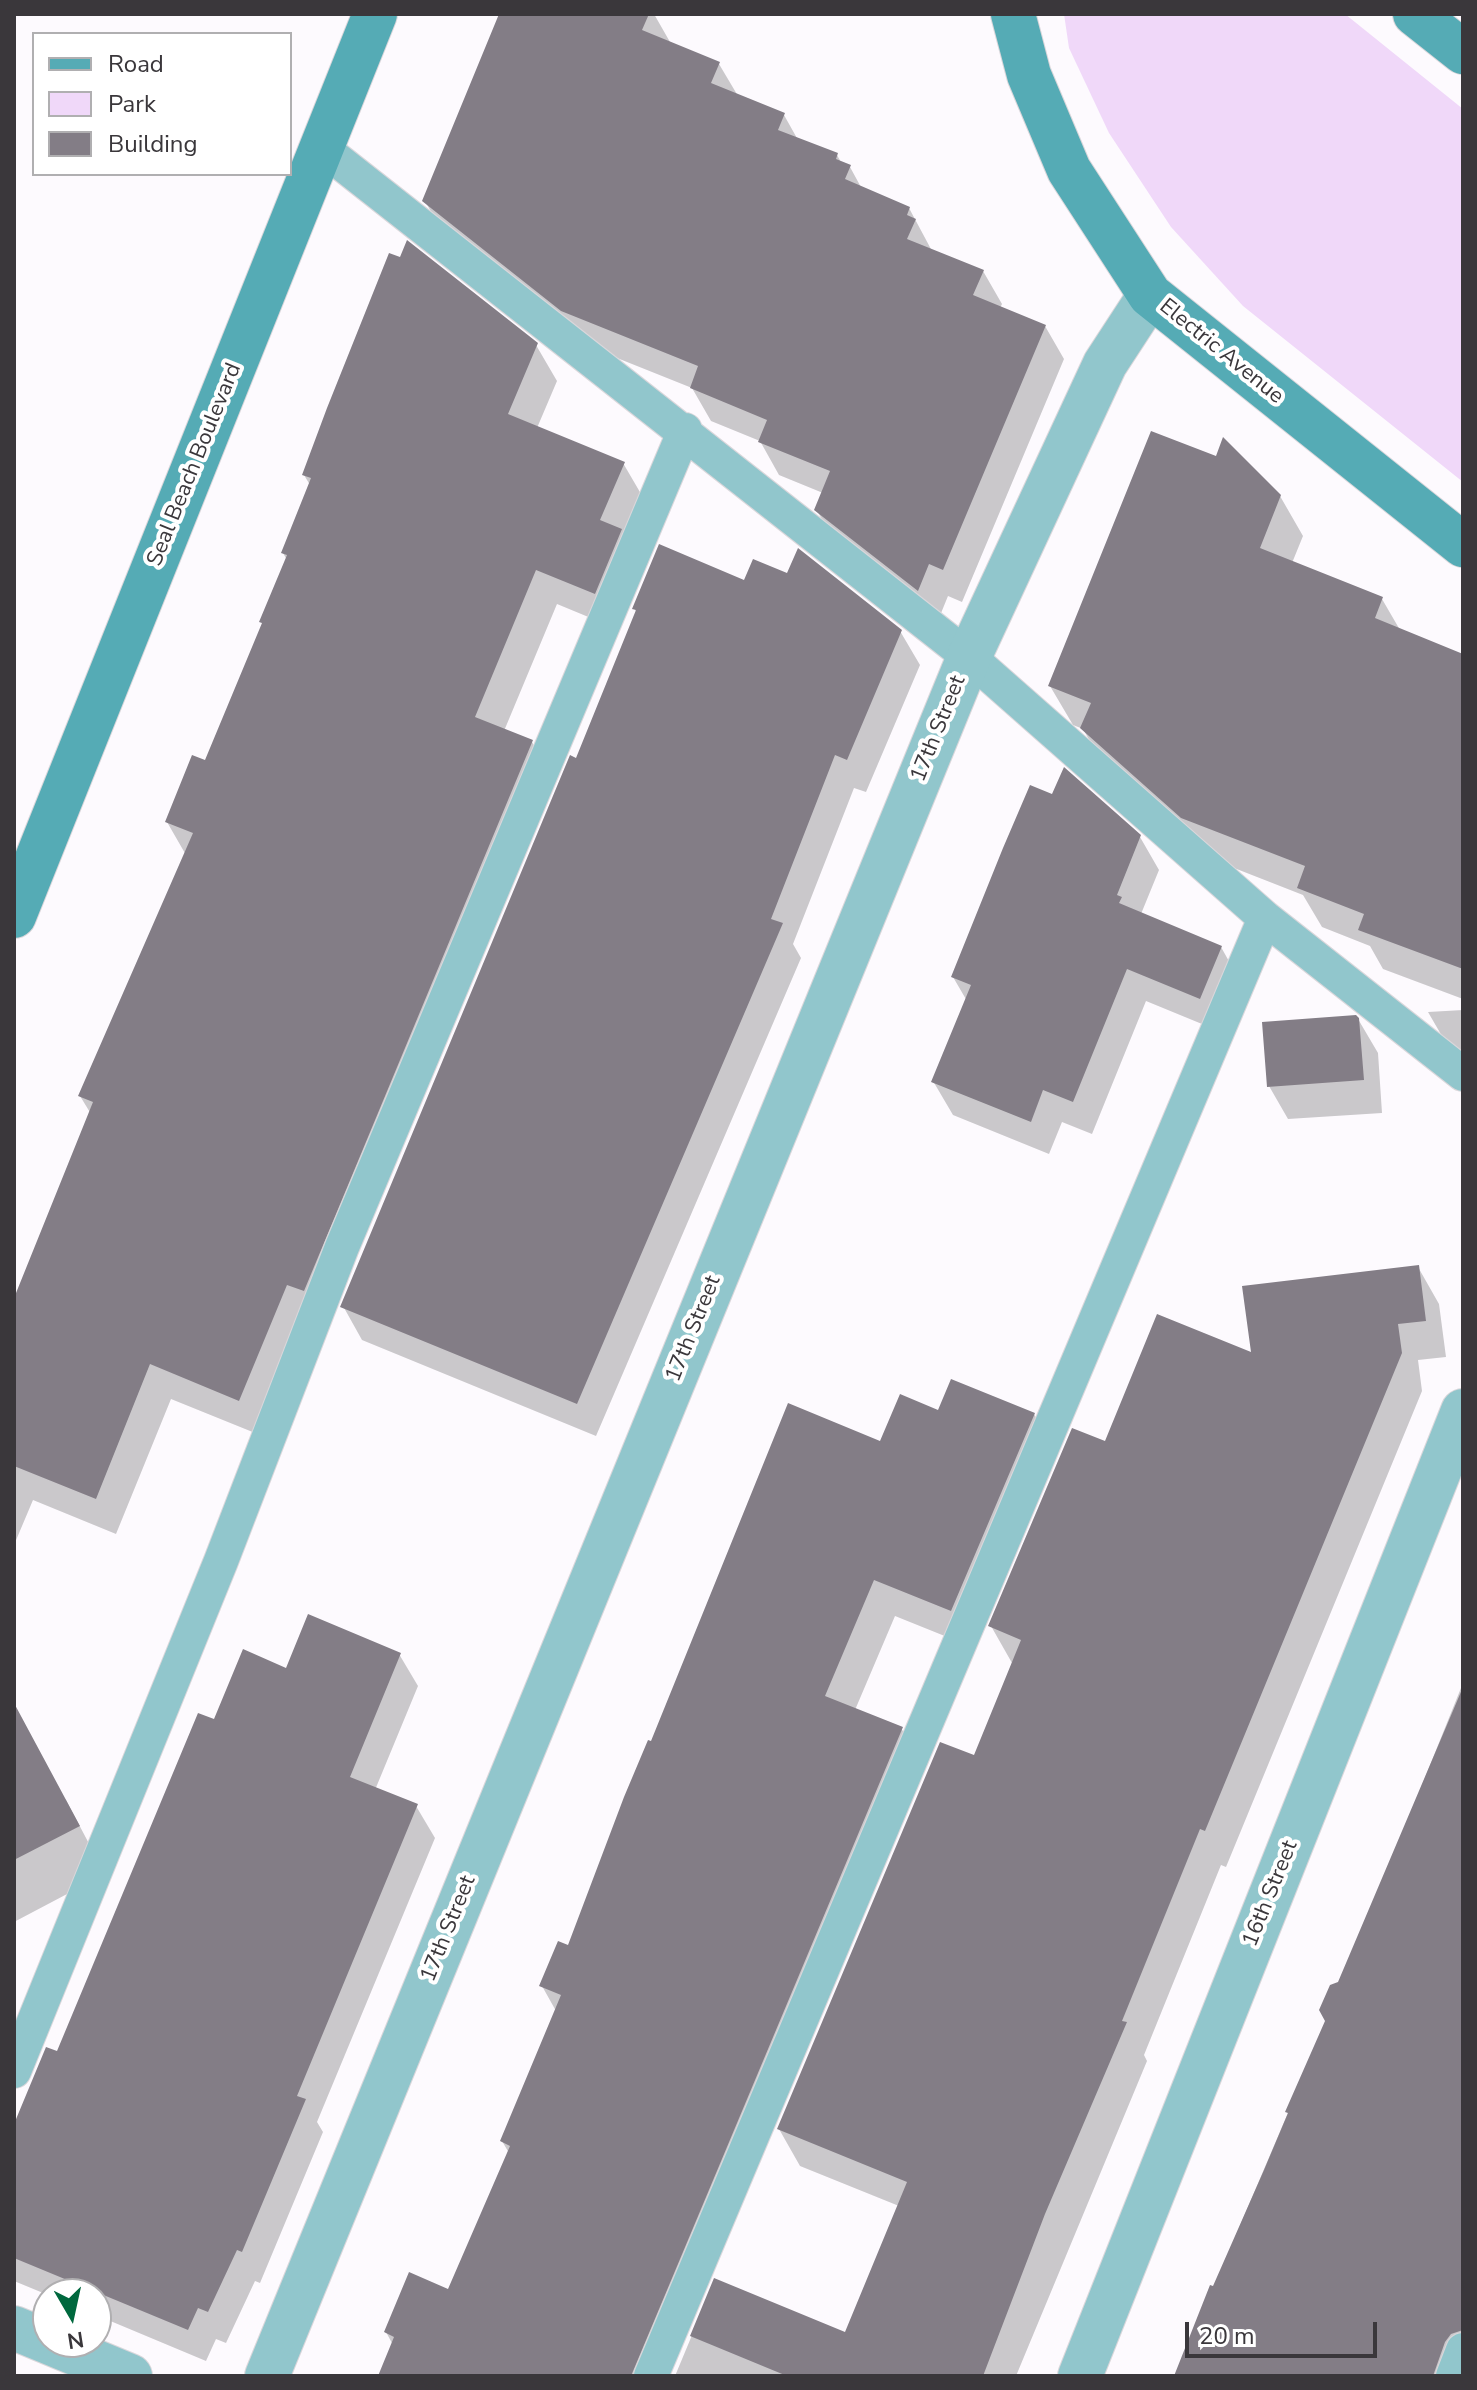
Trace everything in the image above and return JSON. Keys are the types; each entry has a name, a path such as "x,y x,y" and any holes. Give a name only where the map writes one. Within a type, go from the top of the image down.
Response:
{"main road":[{"name":"Seal Beach Boulevard","path":"14,916 375,14"},
{"name":"Electric Avenue","path":"1013,14 1029,75 1069,170 1150,295 1463,545"},
{"path":"1415,14 1463,52"}],"street":[{"name":"17th Street","path":"267,2376 969,657 1105,364 1150,295"},
{"name":"16th Street","path":"1080,2376 1463,1411"},
{"path":"87,2358 130,2376"}],"lane":[{"path":"322,148 685,430 969,657 1265,918 1463,1074"},
{"path":"14,2071 221,1561 342,1247 685,430"},
{"path":"651,2376 1265,918"},
{"path":"1453,2376 1463,2350"}],"green space":[{"path":"1064,14 1345,14 1463,109 1463,482 1243,306 1171,227 1109,133 1069,48"}],"building":[{"path":"499,14 649,14 642,30 720,62 711,83 785,113 778,130 838,153 836,159 851,165 845,179 910,207 907,215 916,219 907,239 984,270 973,295 1046,325 943,570 929,564 918,591 814,510 830,471 758,442 767,420 690,388 698,366 561,311 422,201"},
{"path":"407,240 538,343 508,414 625,462 600,520 622,529 595,594 536,570 475,717 533,740 304,1291 287,1285 239,1401 150,1364 96,1499 14,1466 14,1298 93,1102 78,1096 193,833 165,822 192,755 205,760 262,623 259,622 287,555 281,553 311,478 302,475 327,408 389,253 400,257"},
{"path":"1151,431 1216,456 1223,437 1281,495 1260,548 1383,597 1375,618 1463,654 1463,969 1358,930 1364,914 1297,888 1305,866 1181,818 1080,728 1091,703 1048,686"},
{"path":"659,544 744,580 753,559 787,573 798,548 902,630 847,760 835,755 771,919 783,923 577,1404 340,1307 570,755 576,758 636,610 632,609"},
{"path":"1064,767 1141,835 1117,895 1122,897 1119,903 1222,946 1200,999 1127,969 1073,1102 1043,1090 1031,1122 931,1082 971,985 951,977 1003,848 1030,785 1052,794"},
{"path":"1356,1015 1359,1018 1364,1080 1267,1087 1262,1022"},
{"path":"1419,1265 1426,1321 1398,1324 1402,1353 1205,1831 1200,1829 1122,2021 1127,2022 1045,2214 983,2376 787,2376 690,2336 714,2278 845,2332 907,2182 777,2129 940,1742 974,1755 1021,1640 988,1626 1072,1428 1105,1441 1157,1314 1251,1352 1242,1286"},
{"path":"951,1379 1035,1413 951,1611 874,1580 825,1696 903,1727 631,2376 378,2376 394,2337 384,2332 409,2272 448,2289 510,2146 500,2141 561,1995 539,1986 558,1941 568,1945 624,1797 648,1740 651,1741 788,1403 880,1441 900,1394 938,1410"},
{"path":"308,1614 401,1653 350,1777 418,1804 297,2096 306,2099 242,2252 237,2250 208,2312 198,2308 188,2330 112,2299 112,2278 62,2278 14,2258 14,2124 46,2047 57,2051 198,1713 214,1719 243,1649 286,1668"},
{"path":"1463,1687 1463,2330 1451,2334 1445,2342 1433,2376 1174,2376 1210,2285 1213,2286 1264,2170 1288,2113 1285,2112 1325,2021 1319,2010 1330,1985 1338,1982"},
{"path":"14,1703 80,1826 14,1860"}]}
